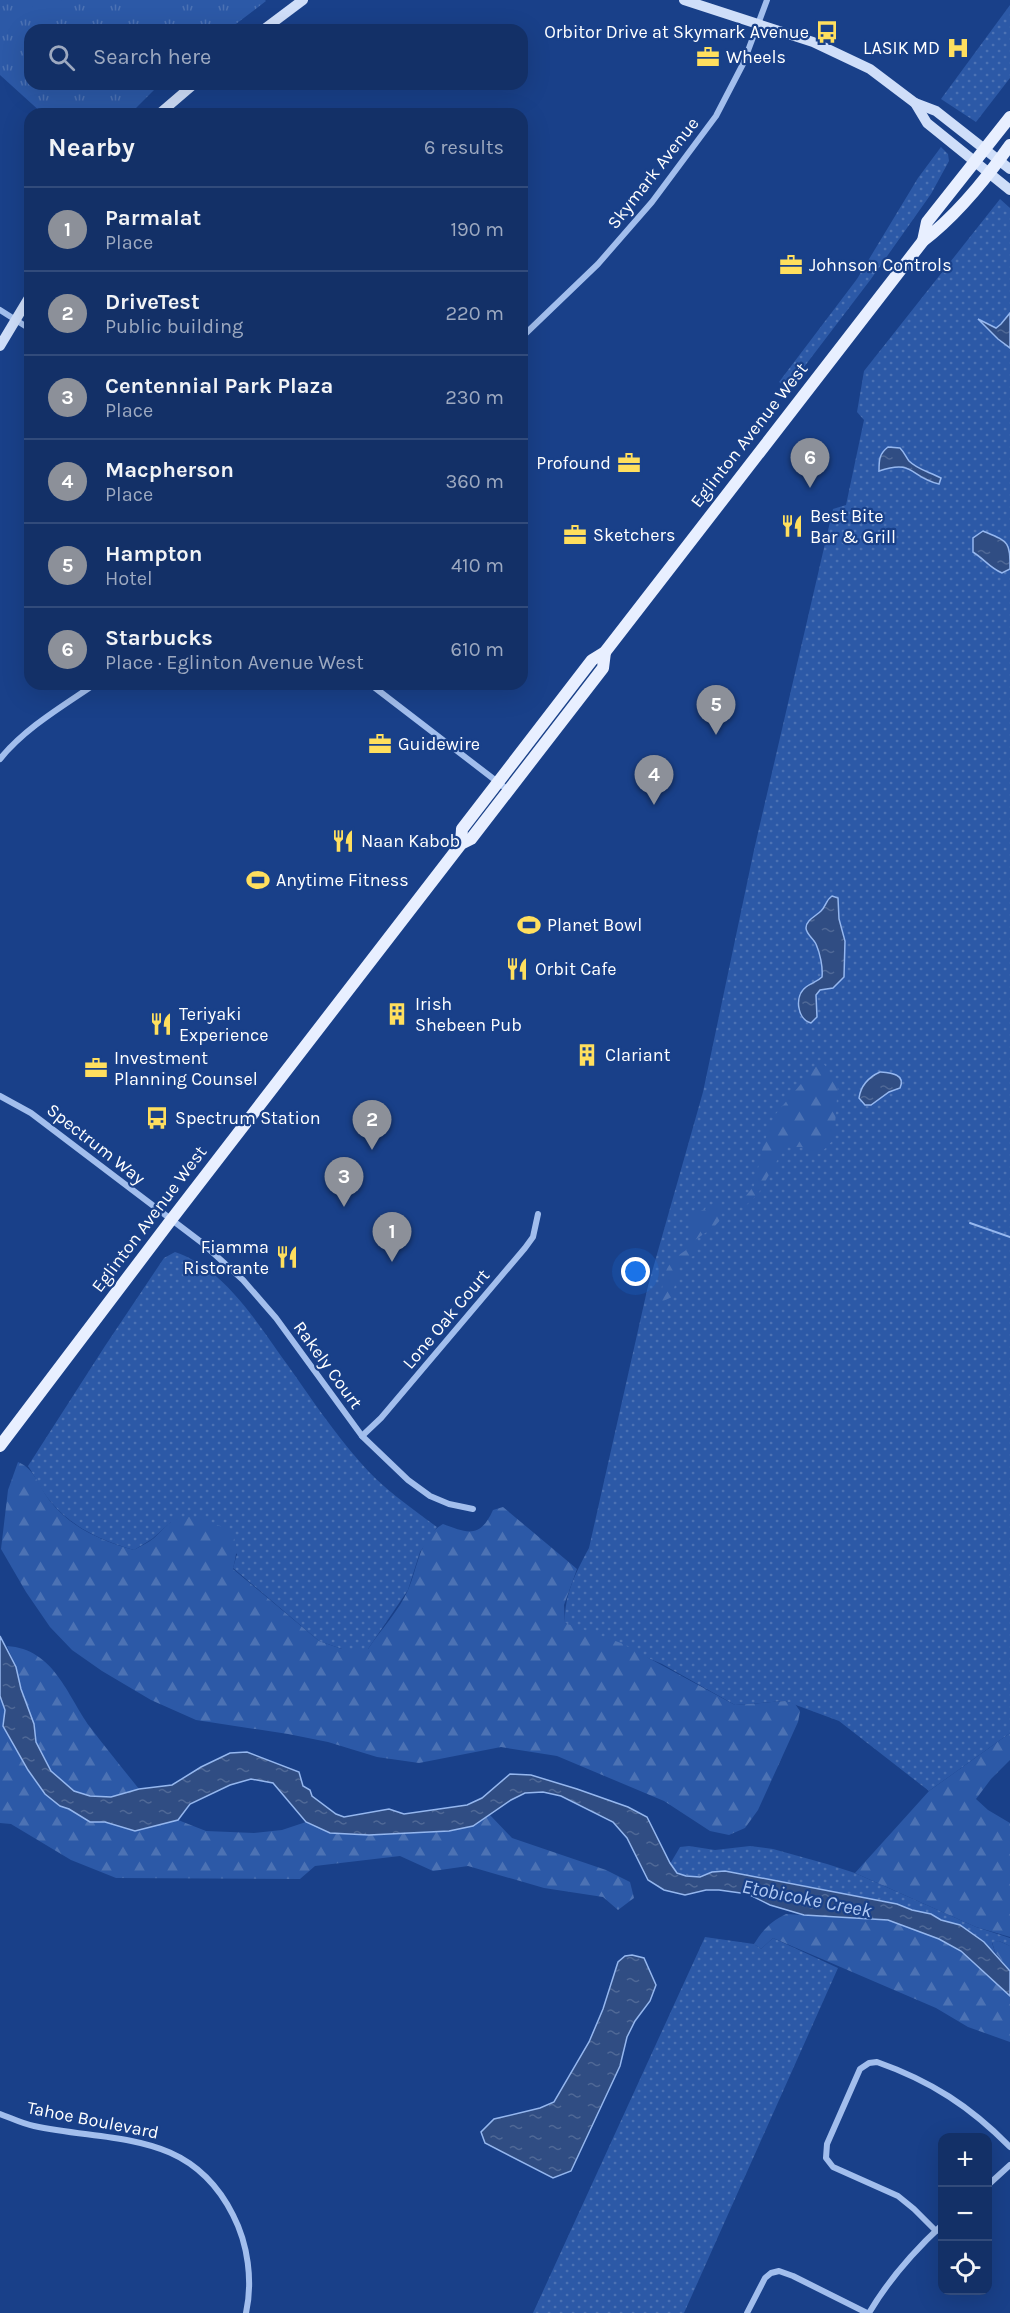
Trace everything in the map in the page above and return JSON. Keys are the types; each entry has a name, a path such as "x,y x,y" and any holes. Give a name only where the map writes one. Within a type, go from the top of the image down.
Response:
{"main road":[{"name":"Eglinton Avenue West","path":"923,241 927,222 992,154 1010,117"},
{"name":"Eglinton Avenue West","path":"0,1446 461,844 471,839 503,786 592,660 605,652 923,241 937,230 981,167 992,154 1010,145"}],"street":[{"path":"271,24 303,0"},
{"path":"684,0 813,42 844,55 870,69 915,103 936,111 1010,169"},
{"name":"Skymark Avenue","path":"528,330 598,264 652,202 721,109 742,64 767,0"},
{"path":"166,108 187,90"},
{"path":"915,103 927,123 1010,190"},
{"path":"0,346 24,306"},
{"path":"0,310 24,325"},
{"path":"0,759 16,742 47,717 86,690"},
{"path":"378,690 503,786"},
{"name":"Spectrum Way","path":"0,1096 31,1113 171,1220"},
{"name":"Lone Oak Court","path":"362,1436 381,1418 525,1248 533,1237 538,1214"},
{"name":"Rakely Court","path":"171,1220 215,1254 251,1288 362,1436 408,1480 430,1496 449,1504 473,1509"},
{"path":"747,2313 765,2278 779,2271 868,2313 901,2266 936,2231 898,2196 833,2167 826,2158 827,2144 860,2069 869,2063 877,2062 944,2093 973,2112 1010,2147"},
{"name":"Tahoe Boulevard","path":"0,2114 33,2126 121,2138 159,2147 183,2159 204,2175 221,2193 243,2239 249,2287 246,2313"},
{"path":"992,2181 1010,2165"}],"green space":[{"path":"0,0 266,1 236,24 24,24 24,90 154,90 136,108 36,108 0,75"},
{"path":"25,0 62,0 50,13 40,13"},
{"path":"124,0 180,0 153,24"},
{"path":"1010,5 1010,78 976,122 941,99"},
{"path":"941,147 948,154 949,161 931,194 871,279 788,388 779,382 857,279 918,178"},
{"path":"1000,199 1010,208 1010,1733 929,1791 839,1721 785,1701 735,1705 662,1664 565,1623 565,1613 572,1584 589,1548 648,1286 703,1092 754,850 833,509 846,505 864,420 857,412 864,371"},
{"path":"821,1060 838,1084 834,1139 820,1154 802,1147 785,1147 758,1194 745,1206 744,1198 754,1186 763,1146 774,1116"},
{"path":"718,1202 721,1219 714,1227 695,1240 698,1255 681,1259 672,1297 661,1302 664,1277 669,1265 688,1249 691,1236 689,1217"},
{"path":"175,1252 210,1271 226,1285 253,1317 323,1416 360,1462 387,1489 437,1527 420,1552 408,1590 368,1649 342,1649 319,1641 233,1568 237,1554 171,1522 152,1539 134,1550 89,1532 69,1519 51,1502 28,1466 164,1258"},
{"path":"18,1462 29,1469 50,1501 67,1519 99,1538 134,1550 152,1540 171,1522 183,1517 205,1520 228,1531 235,1541 233,1569 319,1641 342,1649 368,1649 404,1597 424,1545 435,1530 443,1524 459,1530 478,1530 493,1510 503,1507 577,1569 564,1605 565,1623 621,1643 735,1705 785,1701 795,1704 800,1711 798,1722 758,1810 745,1828 729,1835 710,1831 664,1801 557,1756 501,1747 419,1763 377,1757 328,1742 288,1734 196,1720 151,1700 102,1671 72,1650 50,1627 1,1549 8,1490"},
{"path":"7,1646 37,1655 48,1665 58,1676 90,1727 139,1789 111,1797 90,1796 74,1791 51,1771 36,1742 34,1724"},
{"path":"0,1696 5,1710 3,1726 28,1771 45,1794 59,1806 69,1809 90,1822 105,1822 135,1831 178,1820 206,1831 254,1833 282,1830 306,1822 330,1833 369,1835 450,1831 473,1826 490,1815 512,1838 606,1870 630,1882 634,1898 618,1910 603,1897 544,1888 468,1866 433,1871 400,1856 315,1866 300,1879 116,1878 71,1860 11,1824 0,1823"},
{"path":"1010,1733 1010,1760 991,1779 976,1799 988,1810 1010,1823 1010,1937 976,1927 855,1873 929,1791"},
{"path":"750,1846 773,1849 827,1864 855,1873 976,1927 1010,1938 1010,1946 999,1941 992,1943 995,1952 960,1925 897,1904 725,1871 689,1877 676,1871 670,1864 680,1847 715,1850"},
{"path":"786,1914 888,1920 939,1939 961,1951 1010,1996 1010,2042 968,2027 936,2008 773,1938 761,1949 754,1944 768,1926"},
{"path":"705,1937 754,1944 761,1949 773,1938 838,1968 684,2313 533,2313"},
{"path":"999,1941 1010,1946 1010,1971 995,1952 992,1942"}],"water":[{"path":"1010,313 1010,348 978,319 996,328"},
{"path":"888,447 900,448 913,464 941,478 939,484 906,468 879,471 880,458"},
{"path":"983,531 1003,540 1006,544 1010,569 1002,573 973,552 973,538"},
{"path":"832,896 838,898 839,919 845,941 844,977 833,988 820,990 816,995 817,1017 811,1023 806,1021 800,1012 800,996 806,987 822,977 822,969 815,942 807,932 806,925 821,911"},
{"path":"880,1072 899,1077 900,1088 889,1092 871,1105 865,1105 859,1098 862,1089 869,1079"},
{"name":"Etobicoke Creek","path":"0,1636 16,1667 21,1689 34,1724 36,1742 51,1771 74,1791 90,1796 111,1797 139,1789 172,1785 230,1753 247,1752 299,1772 303,1786 310,1790 312,1796 336,1814 344,1817 389,1809 404,1814 467,1805 482,1798 510,1774 531,1775 628,1807 647,1817 677,1873 700,1877 712,1872 725,1871 897,1904 960,1925 984,1942 1010,1971 1010,1996 961,1951 939,1939 888,1920 804,1915 770,1905 748,1894 719,1890 706,1890 685,1895 664,1890 648,1880 627,1838 613,1822 561,1796 543,1792 525,1793 473,1826 449,1831 369,1835 330,1833 306,1822 273,1783 251,1779 230,1785 190,1804 178,1820 135,1831 105,1822 90,1822 60,1806 45,1794 28,1770 3,1726 5,1710 0,1696"},
{"path":"625,1956 644,1958 656,1985 650,2001 635,2021 627,2037 620,2066 571,2171 553,2178 485,2143 481,2132 494,2119 540,2108 554,2102 589,2042 603,2009 618,1962"}],"waterway":[{"path":"970,1223 1010,1237"}],"place":[{"name":"Orbitor Drive at Skymark Avenue","path":"827,32"},
{"name":"LASIK MD","path":"958,48"},
{"name":"Wheels","path":"708,57"},
{"name":"Johnson Controls","path":"791,265"},
{"name":"Profound","path":"629,463"},
{"name":"Starbucks","path":"810,488"},
{"name":"Best Bite Bar & Grill","path":"792,526"},
{"name":"Sketchers","path":"575,535"},
{"name":"Hampton","path":"716,735"},
{"name":"Guidewire","path":"380,744"},
{"name":"Macpherson","path":"654,805"},
{"name":"Naan Kabob","path":"343,841"},
{"name":"Anytime Fitness","path":"258,880"},
{"name":"Planet Bowl","path":"529,925"},
{"name":"Orbit Cafe","path":"517,969"},
{"name":"Irish Shebeen Pub","path":"397,1014"},
{"name":"Teriyaki Experience","path":"161,1024"},
{"name":"Clariant","path":"587,1055"},
{"name":"Investment Planning Counsel","path":"96,1068"},
{"name":"Spectrum Station","path":"157,1118"},
{"name":"DriveTest","path":"372,1150"},
{"name":"Centennial Park Plaza","path":"344,1207"},
{"name":"Fiamma Ristorante","path":"287,1257"},
{"name":"Parmalat","path":"392,1262"}]}
